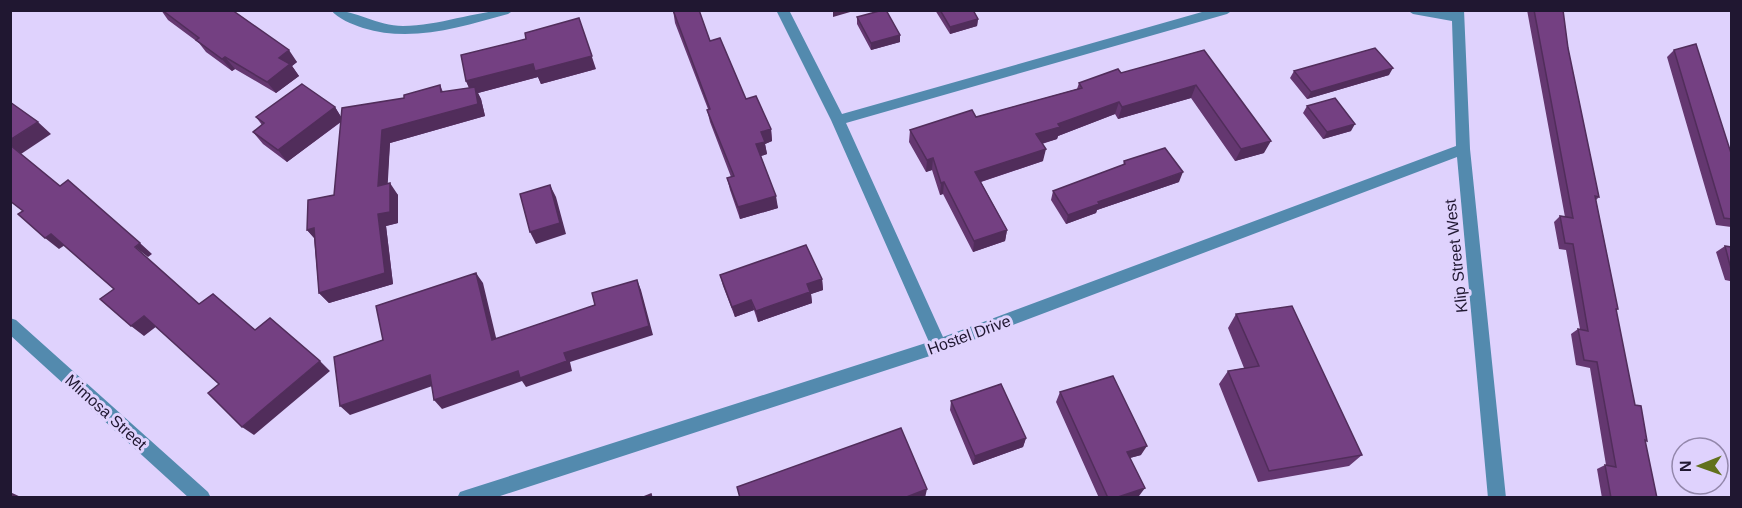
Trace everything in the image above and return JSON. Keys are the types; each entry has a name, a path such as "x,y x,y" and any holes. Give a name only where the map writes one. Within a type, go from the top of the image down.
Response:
{"street":[{"path":"337,10 353,21 373,28 405,32 429,30 508,10"},
{"path":"782,10 838,120 939,346"},
{"path":"838,120 1227,10"},
{"path":"1413,10 1458,14"},
{"name":"Klip Street West","path":"1458,14 1463,149 1497,498"},
{"name":"Hostel Drive","path":"466,498 939,346 1463,149"},
{"name":"Mimosa Street","path":"10,325 202,498"}],"building":[{"path":"162,10 232,10 289,50 279,58 290,64 267,82 225,57 222,59"},
{"path":"673,10 699,10 710,41 720,38 746,99 756,96 771,129 761,132 765,142 756,144 776,196 738,207 727,178 734,176 707,110 710,109"},
{"path":"886,10 900,35 871,43 857,17"},
{"path":"940,10 973,10 978,19 950,27"},
{"path":"1534,10 1563,10 1568,48 1599,197 1595,196 1618,309 1616,309 1635,405 1641,406 1647,441 1645,440 1657,498 1611,498 1605,465 1616,467 1597,362 1584,360 1578,329 1588,331 1573,244 1565,243 1560,216 1573,218"},
{"path":"579,18 592,56 535,71 533,64 466,81 461,55 526,39 525,33"},
{"path":"1696,44 1731,153 1731,219 1724,218 1674,50"},
{"path":"1375,48 1393,68 1311,92 1294,71"},
{"path":"1204,50 1271,141 1241,149 1196,85 1122,107 1119,102 1058,124 1060,127 1036,134 1046,149 975,172 1007,230 974,241 944,182 941,183 933,158 927,160 910,130 972,110 976,117 1082,88 1079,83 1118,69 1121,73"},
{"path":"302,84 335,107 278,150 253,132 264,123 256,117"},
{"path":"440,85 441,92 475,87 478,104 382,130 378,186 390,183 390,212 378,214 385,273 319,293 314,228 307,230 308,200 334,195 342,108 404,98 404,95"},
{"path":"1335,98 1355,124 1327,132 1307,106"},
{"path":"10,102 38,122 10,140"},
{"path":"10,145 60,186 68,180 140,243 135,247 199,304 213,294 255,330 270,318 320,361 242,427 208,393 219,384 144,316 131,326 100,299 114,289 51,234 45,238 18,214 23,211 10,201"},
{"path":"1165,148 1183,172 1068,215 1053,191 1125,164 1124,161"},
{"path":"550,185 560,223 530,232 520,194"},
{"path":"806,245 822,279 807,284 810,292 756,311 751,300 732,307 720,275"},
{"path":"1725,246 1731,247 1731,269"},
{"path":"476,273 492,340 595,305 592,293 637,280 649,326 564,353 567,361 520,378 518,371 434,400 430,375 340,406 334,357 383,340 376,306"},
{"path":"1292,306 1362,455 1269,471 1228,371 1259,366 1236,314"},
{"path":"1113,376 1147,446 1127,452 1145,488 1115,498 1108,498 1060,392"},
{"path":"1001,384 1026,438 975,456 951,401"},
{"path":"901,428 927,489 904,498 740,498 737,487"}]}
